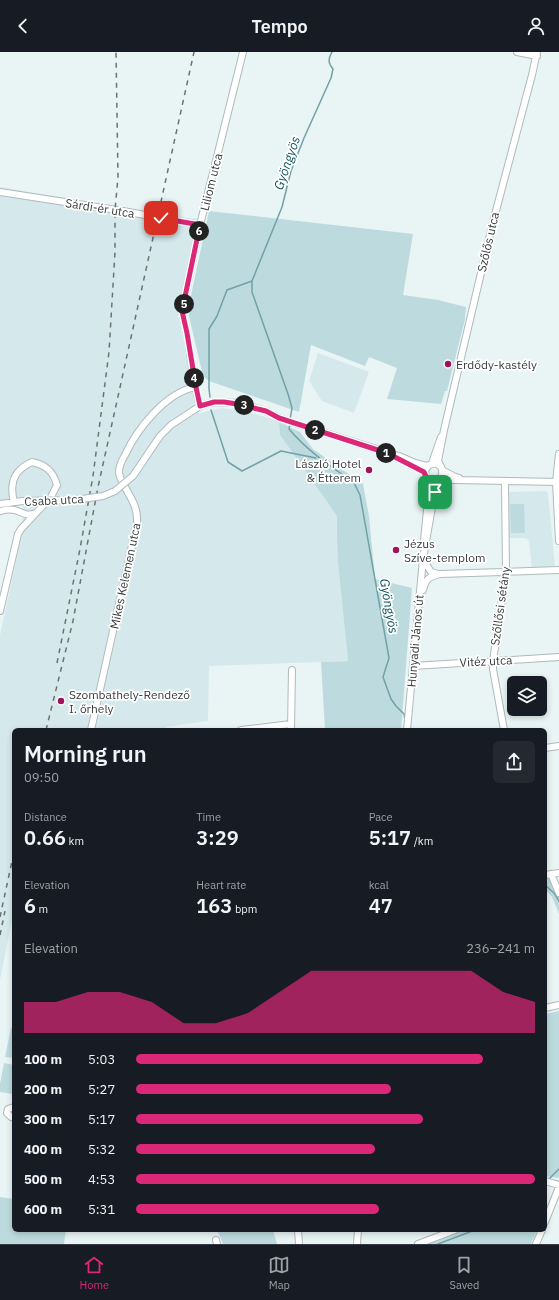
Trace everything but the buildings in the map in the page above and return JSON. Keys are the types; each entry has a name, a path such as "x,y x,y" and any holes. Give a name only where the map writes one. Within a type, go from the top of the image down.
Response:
{"street":[{"name":"Liliom utca","path":"200,406 182,311 200,225 243,52"},
{"path":"517,52 538,53"},
{"name":"Szőlős utca","path":"442,469 438,461 444,430 492,222 538,53"},
{"name":"Sárdi-ér utca","path":"0,192 130,212 200,225"},
{"name":"Mikes Kelemen utca","path":"91,728 137,523 137,511 121,480 119,473 120,468 134,437 148,420 176,395 187,389 196,387"},
{"path":"200,406 214,402 237,404 266,411 297,424 415,463 438,464 442,469 455,477 478,481"},
{"name":"Csaba utca","path":"0,504 23,501 75,500 108,495 133,476 165,430 200,406"},
{"name":"Szőlős utca","path":"430,464 444,430"},
{"path":"387,453 424,472 426,477 433,481 439,479 505,482 557,482"},
{"path":"559,454 557,482 559,541"},
{"path":"0,611 18,534 51,497 57,485 51,471 45,466 32,462 20,469 14,477 12,485 14,502"},
{"path":"424,472 430,464"},
{"path":"439,479 442,474 442,469"},
{"name":"Hunyadi János út","path":"406,728 423,559 436,484 439,479"},
{"name":"Hunyadi János út","path":"424,552 429,480"},
{"name":"Szőllősi sétány","path":"504,728 493,669 493,661 506,572 505,482"},
{"name":"Csaba utca","path":"0,511 14,510 18,512 24,518 25,526"},
{"path":"18,512 31,515 38,512"},
{"path":"423,559 431,572 440,574 559,570"},
{"path":"419,596 428,578 440,574"},
{"name":"Vitéz utca","path":"413,666 559,657"},
{"path":"274,728 291,727 292,670"},
{"path":"547,748 559,746"},
{"path":"559,873 548,875 559,893"},
{"path":"547,1008 559,1005"},
{"path":"12,1107 8,1109 8,1113 12,1117"},
{"path":"547,1181 557,1185 547,1216"},
{"path":"298,1232 298,1244"},
{"path":"357,1244 358,1232"},
{"path":"418,1244 450,1232"},
{"path":"536,1244 541,1232"}],"shaded area":[{"path":"0,187 156,214 198,219 178,314 199,413 222,408 253,413 279,422 280,435 337,516 338,563 348,661 209,666 208,721 166,728 12,728 12,920 0,980 0,635 22,535 23,505 0,507"},
{"path":"209,211 413,234 403,295 438,300 466,307 465,319 447,391 445,391 441,404 387,399 397,368 369,357 365,366 311,345 299,412 209,381 203,376 189,316 189,305"},
{"path":"318,353 369,372 354,413 322,401 309,381"},
{"path":"279,422 300,432 313,449 363,484 369,516 375,579 412,588 401,728 325,728 321,662 348,661 338,563 337,516 280,435"},
{"path":"546,491 548,493 555,566 532,568 529,541 526,538 509,538 508,492"},
{"path":"510,504 524,504 525,533 511,533"},
{"path":"547,878 556,878 559,885 559,914 552,897 547,891"},
{"path":"559,1011 558,1178 547,1176 547,1014"},
{"path":"11,1028 12,1058 5,1057"},
{"path":"4,1063 12,1065 12,1094 0,1092"},
{"path":"0,1197 12,1199 12,1232 66,1232 64,1244 0,1244"},
{"path":"218,1232 274,1232 277,1244 223,1244"},
{"path":"450,1232 536,1232 531,1244 418,1244"}],"waterway":[{"name":"Gyöngyös","path":"290,420 292,408 252,292 252,281 282,207 291,171 331,78 333,69 329,61 332,52"},
{"name":"Gyöngyös","path":"210,397 209,329 217,316 227,290 252,281"},
{"name":"Gyöngyös","path":"211,410 228,462 242,471 281,451 316,458"},
{"name":"Gyöngyös","path":"290,424 289,429 301,442 343,475"},
{"name":"Gyöngyös","path":"350,480 354,483 360,495 389,658 383,677 391,699 404,714 406,725"},
{"name":"Gyöngyös","path":"547,887 554,893 559,901"},
{"name":"Gyöngyös","path":"549,1179 559,1169"},
{"name":"Gyöngyös","path":"438,1244 470,1232"}],"railway":[{"path":"57,663 93,476 109,352 115,252 115,210 118,177 116,52"},
{"path":"46,728 73,621 98,487 194,52"},
{"path":"0,917 12,861"},
{"path":"0,935 5,911"}],"place":[{"name":"Erdődy-kastély","path":"448,364"},
{"name":"László Hotel & Étterem","path":"369,470"},
{"name":"Jézus Szíve-templom","path":"396,550"},
{"name":"Szombathely-Rendező I. őrhely","path":"61,701"}],"route":[{"path":"161,218 200,225 182,311 200,406 214,402 251,407 266,411 279,418 387,453 424,472 429,480 438,480 435,492"}]}
